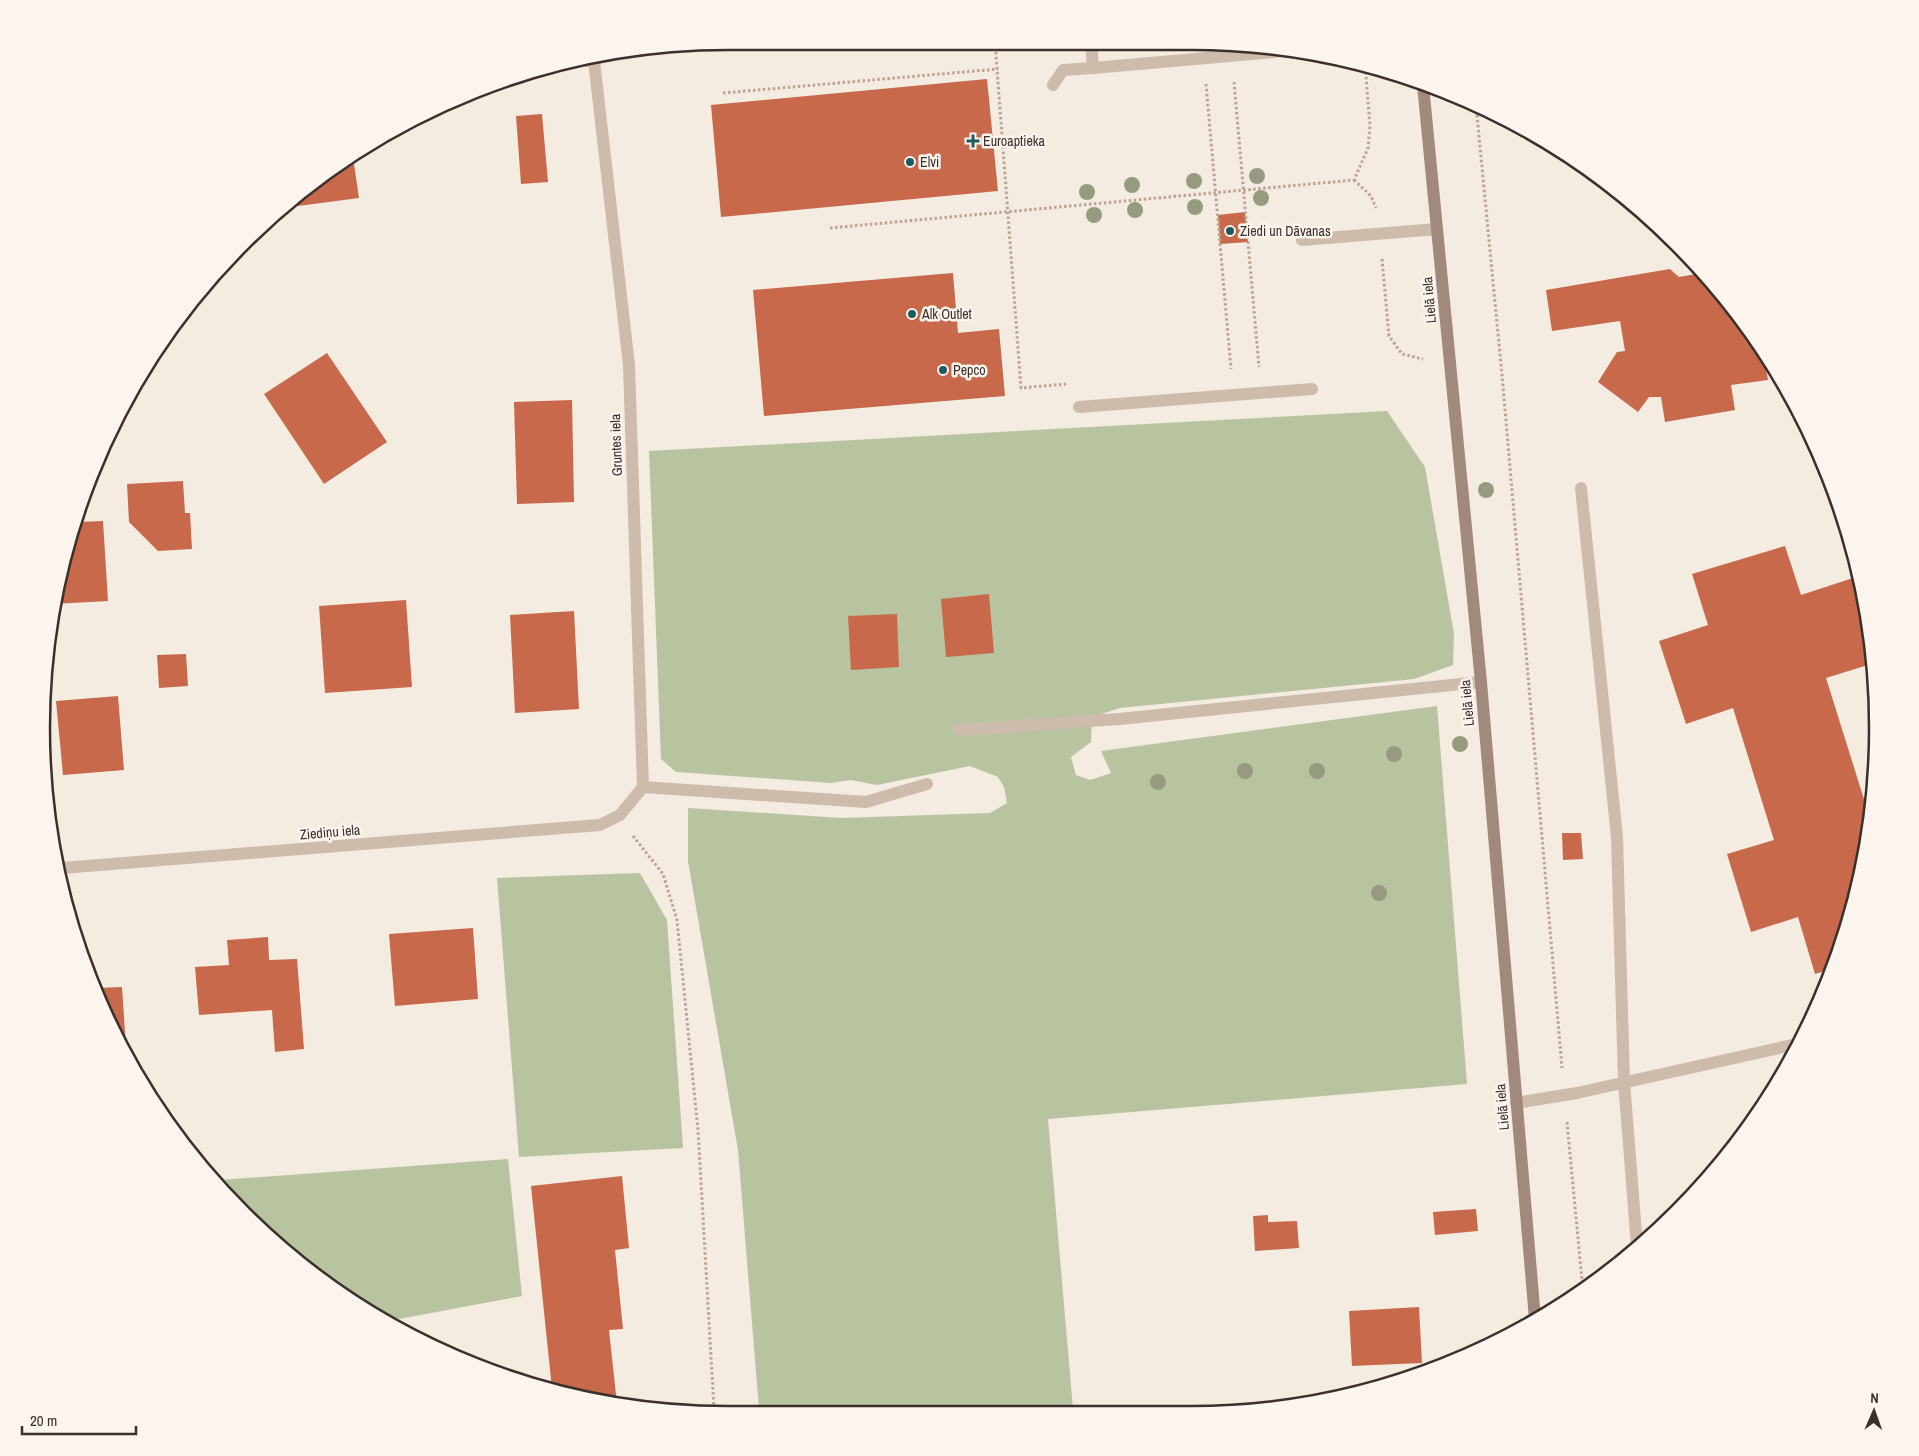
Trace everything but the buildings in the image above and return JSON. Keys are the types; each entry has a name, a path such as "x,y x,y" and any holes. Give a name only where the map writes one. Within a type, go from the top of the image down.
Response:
{"street":[{"path":"1092,50 1093,68"},
{"path":"1053,85 1063,70 1260,54"},
{"name":"Gruntes iela","path":"594,63 629,365 643,787"},
{"name":"Lielā iela","path":"1424,92 1480,682 1534,1312"},
{"path":"1302,240 1437,229"},
{"path":"1079,408 1312,389"},
{"path":"1580,488 1617,837 1624,1082 1636,1239"},
{"path":"959,730 1119,719 1480,682"},
{"path":"620,815 643,787 866,802 927,784"},
{"name":"Ziediņu iela","path":"65,868 600,825 620,815"},
{"path":"1516,1103 1564,1095 1789,1046"}],"path":[{"path":"995,50 1020,388 1068,384"},
{"path":"1232,57 1261,393"},
{"path":"1204,58 1233,394"},
{"path":"723,93 998,69"},
{"path":"1354,180 1368,148 1370,126 1366,73"},
{"path":"1477,114 1502,375 1564,1095 1582,1282"},
{"path":"830,228 1354,180 1371,196 1376,205 1389,336 1402,354 1414,358 1450,361"},
{"path":"620,815 641,847 663,874 677,920 698,1130 714,1406"}],"green space":[{"path":"1387,411 1425,467 1454,634 1453,665 1414,679 1120,708 1092,717 1091,742 1071,757 1076,775 1090,780 1111,773 1101,751 1437,706 1467,1084 1048,1119 1073,1406 759,1406 738,1150 688,861 688,808 841,818 990,813 1007,803 1004,787 998,777 970,766 877,785 851,780 831,783 676,772 661,759 649,451"},
{"path":"640,873 667,920 683,1148 519,1157 497,878"},
{"path":"508,1159 522,1296 397,1319 351,1292 315,1266 281,1238 223,1180"}],"place":[{"name":"Euroaptieka","path":"973,141"},
{"name":"Elvi","path":"910,162"},
{"name":"Ziedi un Dāvanas","path":"1230,231"},
{"name":"Alk Outlet","path":"912,314"},
{"name":"Pepco","path":"943,370"}]}
